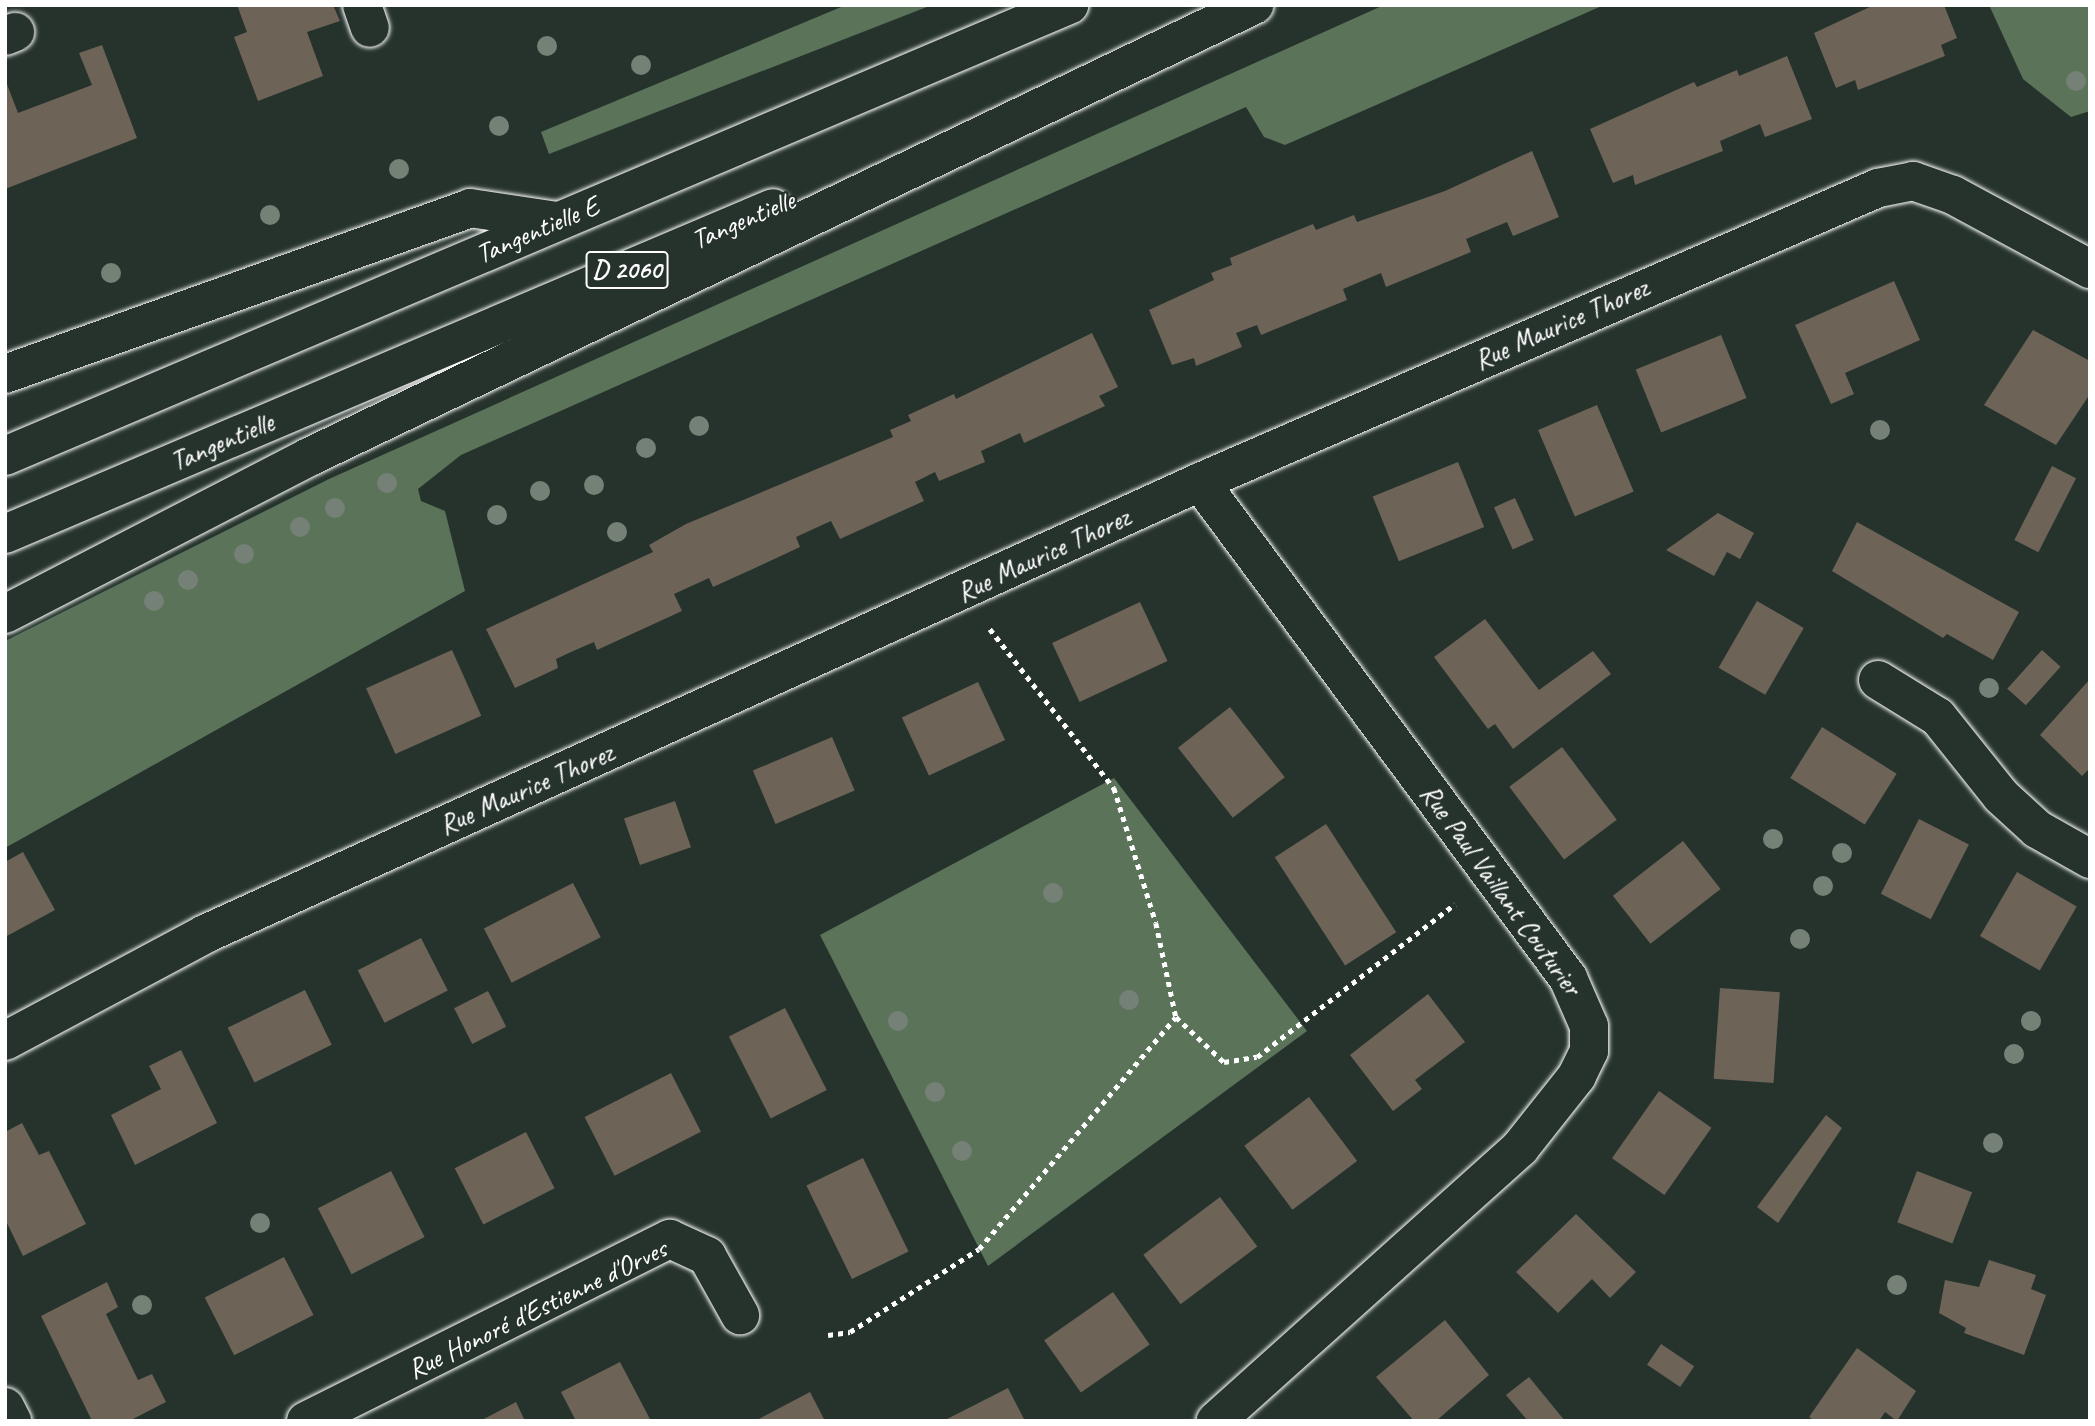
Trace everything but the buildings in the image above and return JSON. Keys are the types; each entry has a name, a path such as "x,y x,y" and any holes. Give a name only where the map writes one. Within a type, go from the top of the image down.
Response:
{"main road":[{"name":"Tangentielle E","path":"5,456 1069,5"},
{"path":"5,614 309,457 1252,5"},
{"name":"Tangentielle","path":"5,534 1252,5"},
{"name":"Rue Maurice Thorez","path":"5,1041 205,934 970,589 1200,482 1878,188 1913,181 1943,192 2090,269"},
{"path":"5,374 470,208 557,221"},
{"name":"Rue Paul Vaillant Couturier","path":"1200,482 1492,875 1584,1004 1588,1051 1577,1076 1468,1200 1216,1421"},
{"path":"1878,680 1938,717 2001,796 2037,829 2090,859"},
{"name":"Rue Honoré d'Estienne d'Orves","path":"306,1421 670,1239 707,1256 740,1315"},
{"path":"5,1407 12,1421"}],"path":[{"path":"970,589 984,622 1114,788 1156,923 1176,1017 1224,1062 1256,1056 1492,875"},
{"path":"828,1335 850,1332 979,1249 1176,1017"}],"green space":[{"path":"846,5 932,5 549,154 541,132"},
{"path":"1384,5 1604,5 1285,145 1264,137 1246,107 461,455 418,489 421,501 445,511 465,591 5,848 5,641 329,479"},
{"path":"1989,5 2090,5 2090,111 2071,117 2023,79"},
{"path":"1114,778 1307,1031 988,1266 820,935"}]}
